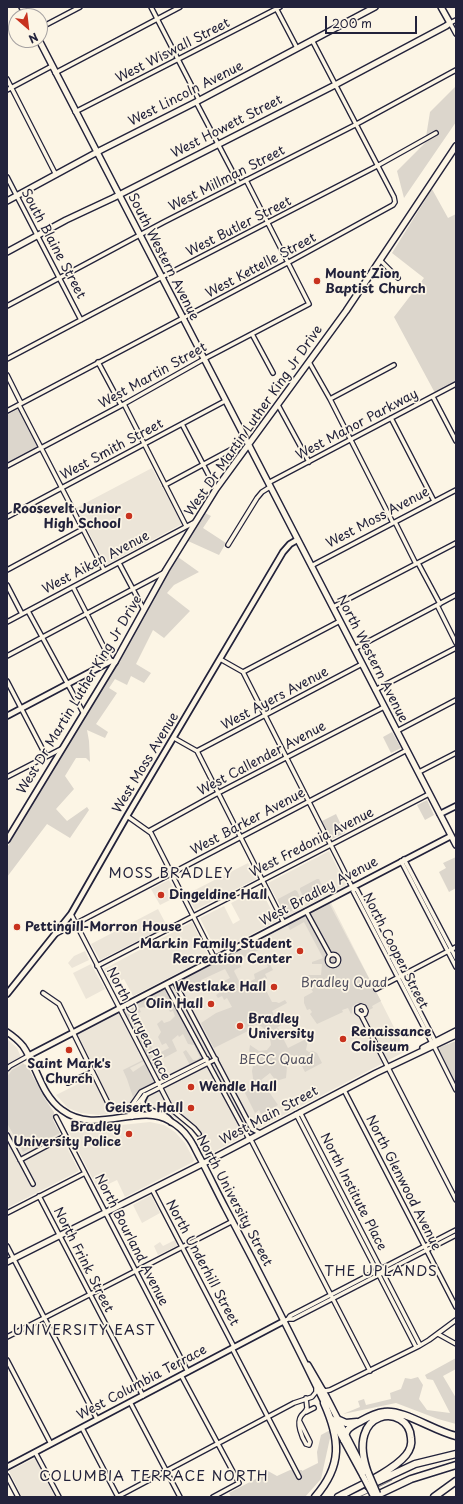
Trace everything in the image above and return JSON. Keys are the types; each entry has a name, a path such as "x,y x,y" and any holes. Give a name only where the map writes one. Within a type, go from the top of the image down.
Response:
{"highway":[{"path":"315,1497 330,1477 336,1455 335,1432 324,1402"},
{"path":"344,1437 349,1428 359,1422 380,1413 395,1412 439,1431 456,1436"},
{"path":"338,1497 387,1470 407,1455 411,1446 411,1436 406,1426 398,1419 389,1416 379,1418 371,1423 366,1429 362,1446 366,1475 376,1496 405,1481 456,1465"},
{"path":"337,1419 346,1423 359,1422"},
{"path":"345,1497 415,1464 456,1454"},
{"path":"434,1497 456,1481"}],"main road":[{"name":"West Lincoln Avenue","path":"7,201 96,152 198,101 375,7"},
{"path":"441,7 450,23"},
{"name":"West Howett Street","path":"7,252 66,220 119,195 335,85 450,23"},
{"name":"South Western Avenue","path":"43,48 269,485"},
{"name":"West Dr Martin Luther King Jr Drive","path":"113,662 165,572 216,489 309,362 380,260 456,146"},
{"name":"North Western Avenue","path":"269,485 456,845"},
{"name":"West Main Street","path":"7,1262 152,1189 456,1031"},
{"name":"North University Street","path":"7,1032 19,1042 49,1096 63,1111 76,1118 89,1121 152,1115 165,1118 172,1122 189,1138 286,1320 324,1402 366,1475"},
{"name":"North University Street","path":"7,1035 19,1042"},
{"name":"West Main Street","path":"434,1043 443,1042 456,1035"},
{"path":"443,1042 456,1040"},
{"name":"North University Street","path":"304,1361 321,1388 337,1419 344,1437"}],"street":[{"path":"48,24 80,7"},
{"path":"151,7 179,60 218,144 239,184"},
{"path":"56,73 180,7"},
{"path":"278,8 297,48"},
{"name":"West Wiswall Street","path":"75,112 278,8"},
{"name":"West Howett Street","path":"450,23 456,20"},
{"path":"450,23 456,34"},
{"path":"312,40 377,166"},
{"path":"7,90 52,66"},
{"name":"West Millman Street","path":"7,306 140,235 356,124 456,70"},
{"path":"7,79 56,175"},
{"name":"West Butler Street","path":"7,359 162,277 269,223 436,133"},
{"name":"West Kettelle Street","path":"7,411 390,208 395,203 393,196 377,166"},
{"name":"South Blaine Street","path":"7,177 81,320"},
{"path":"246,180 289,262"},
{"path":"380,260 398,278"},
{"name":"West Martin Street","path":"7,466 309,304 289,262"},
{"path":"252,334 273,373"},
{"path":"98,362 144,444 186,526"},
{"path":"309,362 417,563 456,643"},
{"path":"330,399 394,365"},
{"path":"7,375 20,404 104,570"},
{"name":"West Manor Parkway","path":"228,545 257,498 269,485 350,439 456,384"},
{"path":"433,397 456,439"},
{"name":"West Smith Street","path":"7,517 225,401"},
{"path":"278,405 309,462"},
{"path":"391,418 434,501"},
{"path":"182,424 216,489"},
{"path":"165,485 234,448"},
{"name":"West Moss Avenue","path":"311,566 456,490"},
{"name":"West Aiken Avenue","path":"7,622 195,522"},
{"path":"7,570 83,529"},
{"name":"West Moss Avenue","path":"7,994 71,914 284,549 292,542 297,540"},
{"path":"333,608 456,543"},
{"path":"119,562 144,610"},
{"path":"7,656 165,572"},
{"path":"7,585 22,614"},
{"path":"7,716 113,662 73,587"},
{"path":"354,649 456,595"},
{"path":"28,611 84,714"},
{"path":"220,659 243,672 340,621"},
{"path":"375,690 456,648"},
{"name":"West Dr Martin Luther King Jr Drive","path":"8,839 84,714 113,662"},
{"name":"West Ayers Avenue","path":"197,751 362,664"},
{"name":"North Cooper Street","path":"243,672 353,888 353,891 434,1043 456,1090"},
{"path":"7,681 46,756"},
{"path":"397,731 456,700"},
{"name":"West Callender Avenue","path":"149,831 384,707"},
{"path":"174,738 197,751 284,923"},
{"path":"7,777 63,748"},
{"name":"West Barker Avenue","path":"55,934 407,750"},
{"path":"419,772 456,754"},
{"name":"West Fredonia Avenue","path":"98,966 430,794"},
{"path":"440,814 456,806"},
{"path":"127,816 149,831 215,959"},
{"name":"West Bradley Avenue","path":"7,1069 28,1056 353,888 402,860 451,836"},
{"path":"402,860 450,951 456,967"},
{"path":"306,911 330,955"},
{"name":"North Duryea Place","path":"71,914 171,1109 199,1134"},
{"path":"376,989 456,947"},
{"path":"450,951 456,958"},
{"path":"174,980 252,1129 260,1133"},
{"path":"166,985 250,1138 370,1371"},
{"path":"43,993 58,1002 109,1105"},
{"path":"360,1015 456,1200"},
{"path":"132,1117 137,1104 145,1095 159,1086 208,1061 216,1059"},
{"path":"68,1083 92,1072"},
{"path":"132,1117 130,1112 137,1096 141,1092 159,1086"},
{"name":"North Glenwood Avenue","path":"344,1090 456,1307"},
{"path":"145,1095 142,1101 144,1108 151,1112 169,1117 172,1122"},
{"name":"North Institute Place","path":"298,1113 418,1346"},
{"name":"North Bourland Avenue","path":"56,1117 188,1372"},
{"path":"7,1135 33,1184"},
{"path":"20,1160 65,1136"},
{"path":"7,1213 85,1173"},
{"name":"North Underhill Street","path":"152,1189 299,1477"},
{"name":"North Frink Street","path":"39,1196 143,1396"},
{"path":"7,1337 233,1221"},
{"name":"West Columbia Terrace","path":"332,1297 382,1274 456,1230"},
{"name":"West Columbia Terrace","path":"7,1467 286,1320 293,1319 379,1270 456,1235"},
{"path":"7,1246 97,1420"},
{"path":"321,1388 327,1391 370,1371 418,1346 438,1334 456,1320"},
{"path":"438,1334 456,1344"},
{"path":"7,1360 51,1444"},
{"path":"181,1375 239,1483 213,1497"},
{"path":"82,1428 118,1497 298,1401 314,1395 316,1392 313,1380"},
{"path":"306,1398 318,1398 324,1402"},
{"path":"305,1413 307,1408 306,1398"},
{"path":"130,1402 180,1497"},
{"path":"300,1422 310,1441 309,1445 306,1444 300,1434 300,1422 301,1416 314,1408"},
{"path":"35,1452 59,1497"},
{"path":"7,1476 18,1497"}],"shaded area":[{"name":"Roosevelt Junior High School","path":"152,468 182,524 106,565 76,508"},
{"path":"329,851 346,885 286,917 268,883"},
{"path":"248,863 256,879 195,910 187,894"},
{"path":"169,880 178,896 160,905 151,889"},
{"path":"260,888 277,921 217,952 200,918 224,906 233,924 240,920 231,903"},
{"name":"Bradley University","path":"329,899 406,1051 208,1155 203,1153 195,1135 189,1128 167,1112 150,1109 146,1106 142,1108 143,1110 98,1115 81,1113 68,1108 56,1095 98,1074 76,1032"},
{"path":"158,909 167,926 100,960 91,944"},
{"path":"192,922 209,957 133,996 124,979 112,985 104,969"},
{"path":"85,951 89,960 72,968 68,963 74,956"},
{"path":"91,964 105,989 86,999 73,973"},
{"path":"7,1039 17,1048 79,1171 7,1208"},
{"path":"150,1122 164,1125 175,1132 185,1143 194,1160 193,1162 125,1197 117,1180 98,1189 68,1131 78,1126 92,1128"},
{"path":"151,1195 160,1213 142,1223 133,1205"},
{"path":"175,1240 177,1246 158,1255 154,1246 160,1242 163,1246"},
{"path":"35,1458 55,1497 22,1497 9,1471"}],"green space":[{"path":"456,86 456,122 404,198 397,171 425,143 430,112"},
{"path":"432,189 448,218 456,214 456,382 435,393 394,317 424,278 392,253"},
{"path":"18,409 39,447 7,463 7,415"},
{"path":"205,513 211,516 203,528 226,543 219,555 188,541"},
{"path":"178,557 199,572 174,585 167,593 190,611 164,638 153,630 136,664 151,673 144,683 131,676 127,685 115,679 109,688 117,693 96,724 108,732 105,738 87,730 90,762 86,758 76,758 65,776 74,789 56,809 67,821 87,807 89,810 70,838 47,824 7,877 7,848 50,769 99,695 151,601"},
{"path":"392,732 401,748 391,753 383,737"},
{"path":"427,800 434,815 425,820 417,805"},
{"path":"336,814 345,833 332,839 322,821"},
{"path":"456,857 456,888 449,892 439,872 446,868 443,863"},
{"path":"319,879 325,893 306,902 300,888"},
{"path":"295,890 297,891 303,905 286,914 284,913 278,899"},
{"name":"Bradley Quad","path":"329,903 381,1001 367,1011 367,1007 363,1003 357,1003 352,1007 351,1014 348,1008 342,1010 343,1012 317,1024 310,1014 312,1012 310,1009 307,1010 304,1003 304,997 313,992 305,978 306,975 321,975 322,964 312,964 312,962 323,958 304,922 290,930 287,924"},
{"name":"BECC Quad","path":"260,939 265,947 238,960 241,967 234,971 241,985 255,979 254,974 268,967 265,960 267,959 273,970 265,974 267,978 266,979 265,977 261,979 261,981 272,1002 279,1003 285,1000 287,1003 272,1011 275,1017 277,1016 281,1025 271,1032 278,1028 288,1048 306,1039 308,1040 306,1050 317,1053 322,1063 305,1072 302,1066 304,1065 299,1058 287,1067 286,1078 276,1081 270,1073 261,1080 278,1105 261,1114 259,1110 255,1113 244,1091 250,1088 253,1078 253,1066 249,1060 253,1058 249,1051 250,1045 259,1051 267,1050 271,1045 266,1031 259,1025 255,1025 248,1031 214,1048 201,1023 216,1013 232,1007 227,998 224,1000 222,996 218,998 216,995 219,993 216,985 230,978 225,969 201,980 202,983 198,985 191,986 190,984 187,984 182,986 180,981"},
{"path":"167,989 205,1060 191,1067 183,1052 186,1050 193,1060 197,1060 200,1057 194,1045 188,1044 183,1034 179,1037 178,1035 172,1040 177,1051 164,1058 161,1052 169,1048 166,1043 162,1045 158,1037 161,1032 157,1024 162,1020 164,1023 170,1021 175,1016 173,1011 170,1012 165,1001 151,1008 149,1004 144,1008 139,1008 141,1012 132,1016 137,1026 143,1030 142,1035 147,1039 145,1040 147,1045 150,1044 159,1061 150,1065 124,1013 124,1010"},
{"path":"456,1041 456,1085 439,1050 440,1047"},
{"path":"143,1060 144,1061 130,1068 133,1072 145,1064 155,1082 137,1092 133,1097 123,1070"},
{"path":"23,1064 27,1065 45,1099 54,1112 53,1120 60,1133 23,1152 7,1123 7,1077 12,1070"},
{"path":"456,1358 456,1369 443,1376 456,1398 456,1424 438,1419 396,1403 343,1414 360,1407 358,1401 364,1399 366,1405 391,1399 390,1393 401,1389 405,1378 411,1379 418,1377 423,1385 419,1399 427,1410 450,1413 433,1380 427,1379 425,1375"},
{"path":"332,1429 321,1479 305,1497 231,1497 229,1493 267,1473 268,1471 277,1476 290,1470 302,1471 318,1463 317,1452 321,1435"}],"waterway":[{"path":"378,1487 392,1480"},
{"path":"359,1497 370,1492"}],"place":[{"name":"Mount Zion Baptist Church","path":"317,281"},
{"name":"Roosevelt Junior High School","path":"129,516"},
{"name":"Dingeldine Hall","path":"161,895"},
{"name":"Pettingill-Morron House","path":"17,927"},
{"name":"Markin Family Student Recreation Center","path":"300,951"},
{"name":"Westlake Hall","path":"274,987"},
{"name":"Olin Hall","path":"211,1004"},
{"name":"Bradley University","path":"240,1026"},
{"name":"Renaissance Coliseum","path":"343,1039"},
{"name":"Saint Mark's Church","path":"69,1050"},
{"name":"Wendle Hall","path":"191,1087"},
{"name":"Geisert Hall","path":"191,1108"},
{"name":"Bradley University Police","path":"129,1134"}],"district":[{"name":"MOSS BRADLEY","path":"171,874"},
{"name":"THE UPLANDS","path":"381,1272"},
{"name":"UNIVERSITY EAST","path":"84,1331"},
{"name":"COLUMBIA TERRACE NORTH","path":"154,1477"}]}
